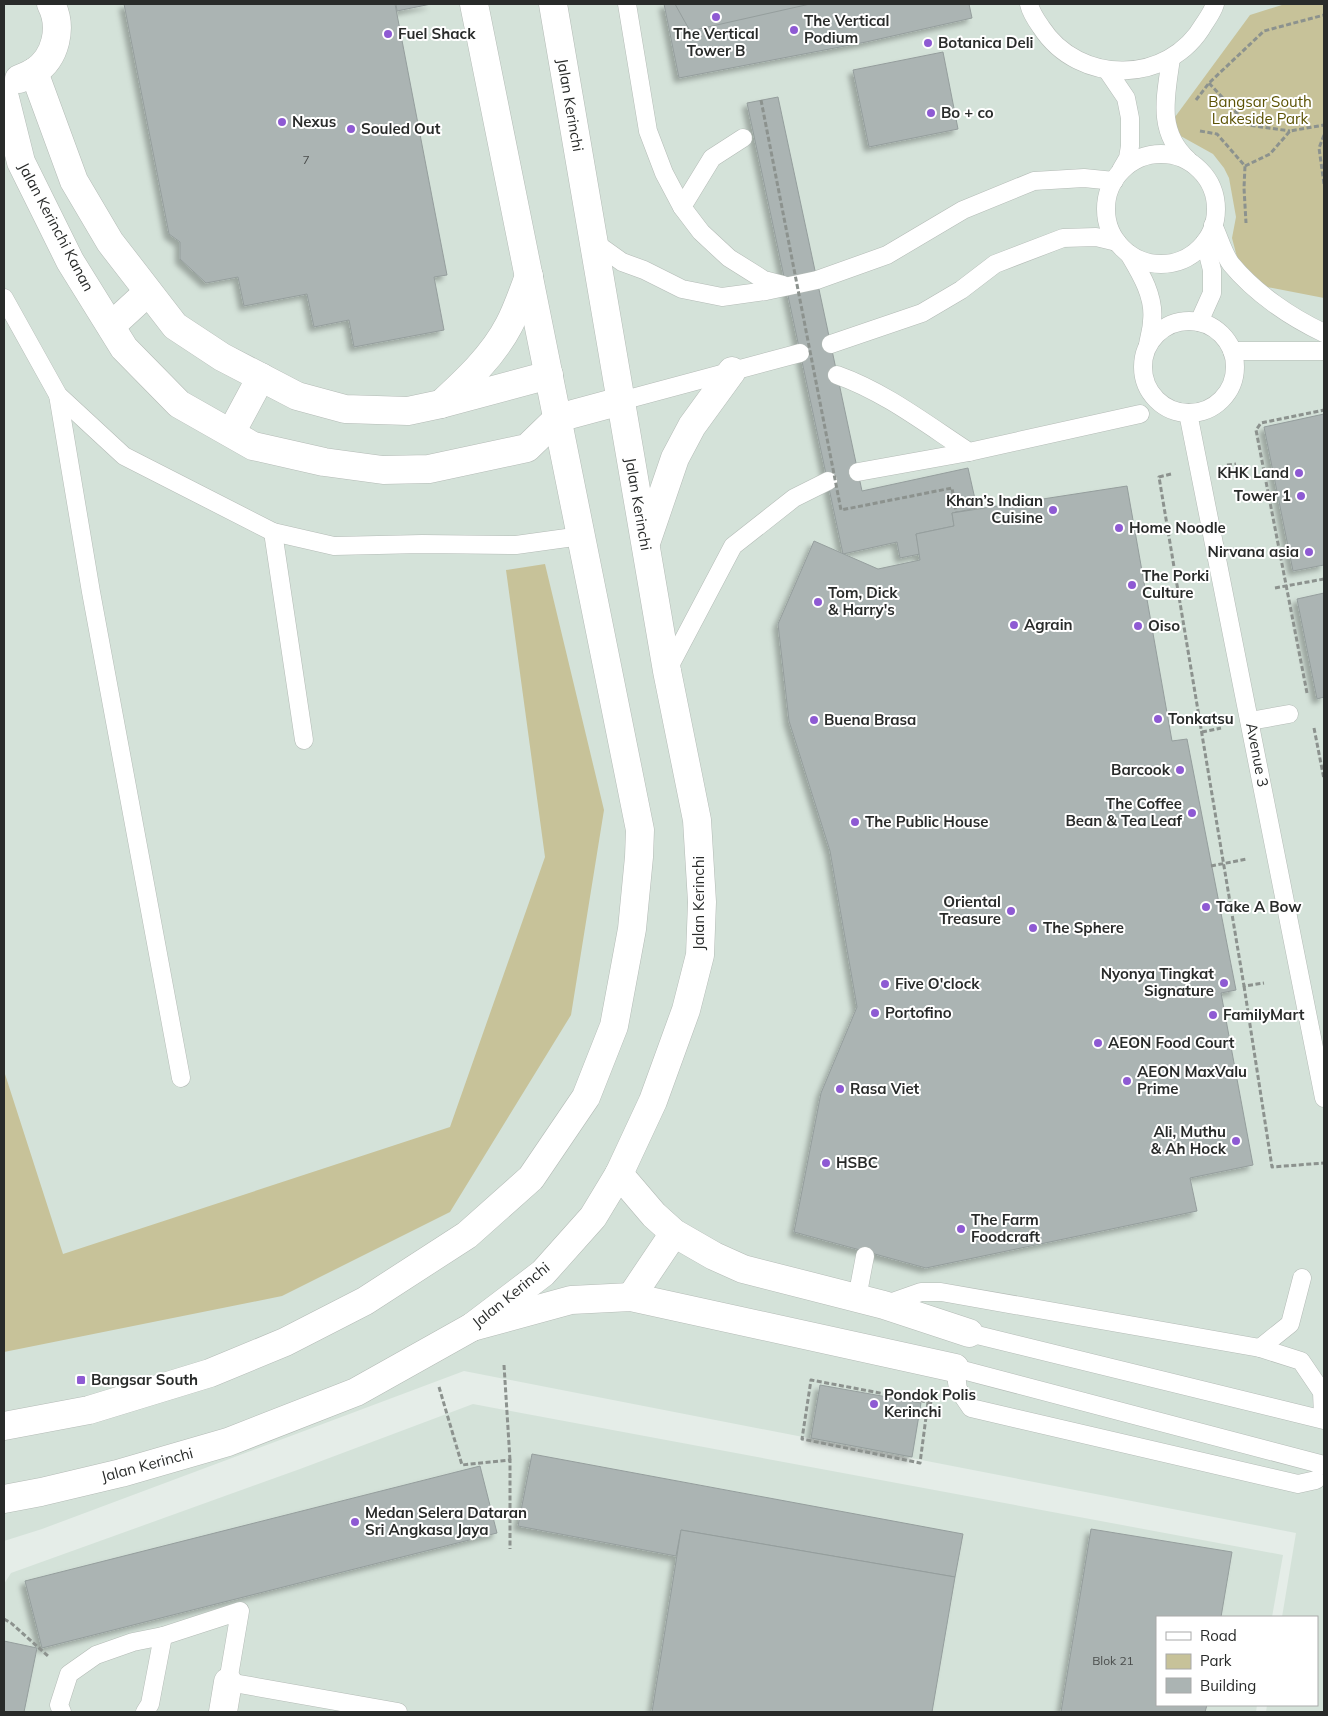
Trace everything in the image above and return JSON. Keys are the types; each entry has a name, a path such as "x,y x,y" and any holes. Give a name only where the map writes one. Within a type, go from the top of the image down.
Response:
{"main road":[{"path":"4,82 19,80 34,72 47,60 55,44 57,26 54,9 51,4"},
{"path":"4,1426 89,1410 210,1373 286,1342 365,1301 467,1235 531,1178 586,1097 614,1026 632,929 640,830 474,4"},
{"name":"Jalan Kerinchi","path":"4,1499 121,1473 228,1442 356,1392 472,1327 543,1273 593,1217 619,1174 659,1083 686,1010 700,955 702,902 697,820 667,672 553,4"},
{"path":"34,72 74,181 110,242 175,326 222,357 297,396 345,409 408,411 549,375"},
{"name":"Jalan Kerinchi Kanan","path":"4,94 21,162 70,262 124,348 179,404 253,446 324,462 383,470 429,470 527,448 558,418"},
{"path":"441,404 467,379 492,350 508,326 529,276"},
{"path":"111,326 148,292"},
{"path":"645,544 675,458 692,426 732,370"},
{"path":"231,433 261,377"},
{"path":"558,418 621,401"},
{"path":"619,1174 654,1215 674,1233 714,1256 743,1269 884,1305 969,1332"},
{"path":"630,1297 674,1233"},
{"path":"472,1327 571,1300 630,1297 955,1368"},
{"path":"223,1712 228,1682"}],"lane":[{"path":"627,4 648,131 664,173 682,207 701,232 729,258 764,280 786,286"},
{"path":"1029,4 1031,12 1049,40 1075,60 1107,70 1140,70 1172,58 1197,37 1215,4"},
{"path":"831,344 922,312 961,290 995,264 1063,238 1096,237 1123,248 1144,261 1161,264 1178,262 1193,254 1205,242 1213,225 1216,206 1212,189 1203,173 1177,150 1168,131 1165,108 1172,58"},
{"path":"1107,70 1126,98 1130,118 1130,146 1128,158 1107,195 1106,211 1109,227 1144,280 1150,297 1153,320 1147,348 1144,363 1145,379 1150,393 1161,403 1174,410 1188,413 1203,411 1216,405 1227,394 1233,381 1235,366 1232,351 1225,338 1214,328 1199,322 1183,321 1168,326 1156,335 1147,348"},
{"path":"682,207 712,158 743,138"},
{"path":"594,242 622,262 644,270 682,289 722,297 817,280 888,255 963,210 1034,181 1117,176 1132,161 1146,155 1161,153 1175,155 1189,161"},
{"path":"1213,225 1230,262 1244,277 1276,304 1324,333"},
{"path":"1199,322 1212,293 1212,270 1205,242"},
{"path":"4,298 58,395 124,456 273,532 334,546 422,544 516,545 581,536"},
{"path":"1232,351 1324,351"},
{"path":"621,401 732,370 797,358"},
{"path":"837,375 856,381 885,396 969,452"},
{"path":"58,395 91,592 181,1078"},
{"name":"Avenue 3","path":"1188,413 1324,1098"},
{"path":"858,472 969,452 1140,414"},
{"path":"667,672 733,546 794,498 828,481"},
{"path":"273,532 304,740"},
{"path":"1250,722 1289,714"},
{"path":"857,1298 865,1256"},
{"path":"1260,1348 1290,1324 1302,1278"},
{"path":"884,1305 922,1292 941,1292 1260,1348 1301,1361 1322,1392 1324,1418 969,1332"},
{"path":"955,1368 1320,1473 1298,1484 971,1408 958,1389 955,1368"},
{"path":"62,1712 59,1705 70,1674 96,1655 133,1642 163,1636 240,1611 228,1682 398,1712"},
{"path":"145,1712 150,1704 163,1636"}],"path":[{"path":"1194,102 1209,83 1264,31 1324,16"},
{"path":"1209,83 1248,125 1290,130 1324,125"},
{"path":"761,100 841,510 952,488 956,512"},
{"path":"1198,130 1216,134 1245,166 1246,227"},
{"path":"1245,166 1270,154 1290,130"},
{"path":"1324,135 1319,148 1324,184"},
{"path":"1308,693 1256,430 1261,423 1324,410"},
{"path":"1236,464 1159,477 1244,986 1272,1168 1324,1163"},
{"path":"1274,588 1324,579"},
{"path":"1313,722 1324,779"},
{"path":"1211,866 1276,853"},
{"path":"1244,986 1264,983"},
{"path":"504,1365 510,1460 510,1550"},
{"path":"928,1402 920,1463 802,1439 811,1380 935,1403"},
{"path":"440,1386 462,1465 510,1460"},
{"path":"4,1619 70,1674"}],"shaded area":[{"name":"Bangsar South","path":"4,4 1324,4 1324,1712 1266,1712 1267,1706 1318,1706 1318,1616 1282,1616 1296,1533 464,1371 42,1529 4,1541"},
{"path":"473,1404 1283,1555 1272,1616 1156,1616 1156,1706 1257,1706 1256,1712 4,1712 4,1584 11,1573 300,1469"}],"green space":[{"name":"Bangsar South Lakeside Park","path":"1285,4 1324,4 1324,298 1267,287 1251,276 1238,261 1232,238 1236,217 1229,178 1224,168 1213,154 1177,134 1175,117 1250,15"},
{"path":"545,564 604,810 571,1015 450,1212 282,1296 4,1352 4,1071 63,1254 450,1127 545,857 506,570"}],"building":[{"name":"Nexus","path":"124,4 395,4 447,275 434,277 444,330 354,347 349,320 314,327 307,294 244,306 238,277 206,283 180,259 180,242 169,234"},
{"path":"396,4 431,4 397,11"},
{"name":"The Vertical Podium","path":"664,4 969,4 972,18 866,42 679,78"},
{"name":"The Vertical Tower B","path":"675,4 810,4 690,31"},
{"path":"943,52 958,129 869,147 853,70"},
{"path":"778,97 862,491 968,468 977,508 952,513 954,526 916,534 920,554 900,558 897,542 843,554 747,103"},
{"name":"Tower 1","path":"1324,414 1324,565 1293,571 1264,427"},
{"name":"The Sphere","path":"1127,486 1172,741 1187,739 1236,990 1221,993 1253,1165 1190,1178 1197,1211 926,1268 794,1232 821,1093 857,1007 830,851 789,721 778,624 814,541 878,569 920,560 916,534 954,526 952,513"},
{"path":"1324,593 1324,697 1317,699 1297,599"},
{"path":"820,1385 921,1403 912,1457 811,1438"},
{"path":"532,1454 963,1534 955,1577 681,1530 676,1556 518,1526"},
{"path":"480,1466 497,1533 42,1648 25,1581"},
{"path":"1091,1529 1232,1552 1221,1616 1156,1616 1156,1706 1207,1706 1205,1712 1061,1712"},
{"path":"681,1530 955,1577 932,1712 652,1712"},
{"path":"4,1641 37,1648 24,1712 4,1712"}],"place":[{"name":"The Vertical Tower B","path":"716,17"},
{"name":"The Vertical Podium","path":"794,30"},
{"name":"Fuel Shack","path":"388,34"},
{"name":"Botanica Deli","path":"928,43"},
{"name":"Bo + co","path":"931,113"},
{"name":"Nexus","path":"282,122"},
{"name":"Souled Out","path":"351,129"},
{"name":"KHK Land","path":"1299,473"},
{"name":"Tower 1","path":"1301,496"},
{"name":"Khan’s Indian Cuisine","path":"1053,510"},
{"name":"Home Noodle","path":"1119,528"},
{"name":"Nirvana asia","path":"1309,552"},
{"name":"The Porki Culture","path":"1132,585"},
{"name":"Tom, Dick & Harry's","path":"818,602"},
{"name":"Agrain","path":"1014,625"},
{"name":"Oiso","path":"1138,626"},
{"name":"Tonkatsu","path":"1158,719"},
{"name":"Buena Brasa","path":"814,720"},
{"name":"Barcook","path":"1180,770"},
{"name":"The Coffee Bean & Tea Leaf","path":"1192,813"},
{"name":"The Public House","path":"855,822"},
{"name":"Take A Bow","path":"1206,907"},
{"name":"Oriental Treasure","path":"1011,911"},
{"name":"The Sphere","path":"1033,928"},
{"name":"Nyonya Tingkat Signature","path":"1224,983"},
{"name":"Five O'clock","path":"885,984"},
{"name":"Portofino","path":"875,1013"},
{"name":"FamilyMart","path":"1213,1015"},
{"name":"AEON Food Court","path":"1098,1043"},
{"name":"AEON MaxValu Prime","path":"1127,1081"},
{"name":"Rasa Viet","path":"840,1089"},
{"name":"Ali, Muthu & Ah Hock","path":"1236,1141"},
{"name":"HSBC","path":"826,1163"},
{"name":"The Farm Foodcraft","path":"961,1229"},
{"name":"Bangsar South","path":"81,1380"},
{"name":"Pondok Polis Kerinchi","path":"874,1404"},
{"name":"Medan Selera Dataran Sri Angkasa Jaya","path":"355,1522"}]}
